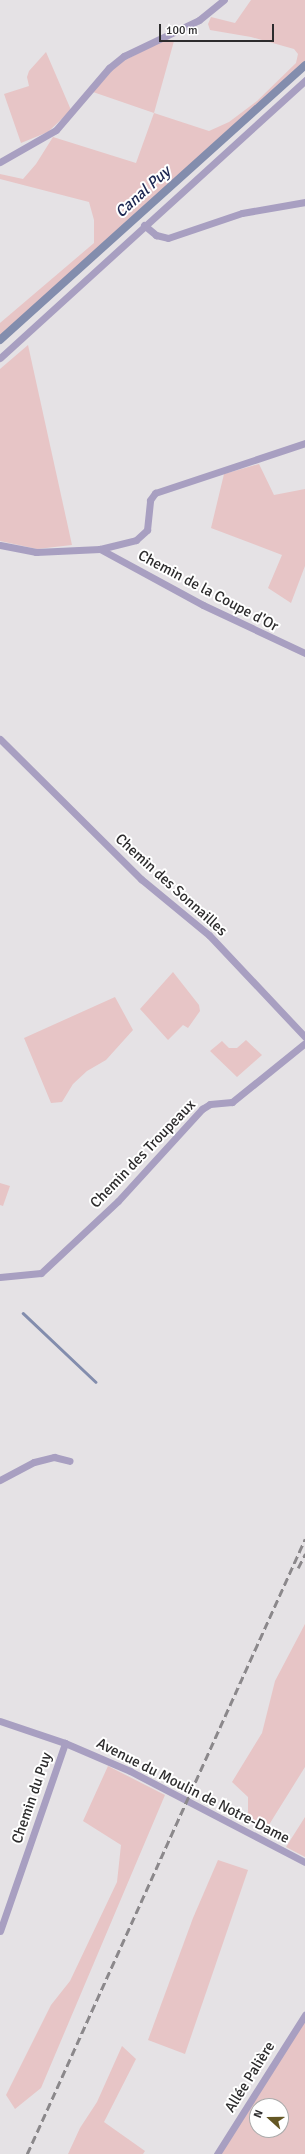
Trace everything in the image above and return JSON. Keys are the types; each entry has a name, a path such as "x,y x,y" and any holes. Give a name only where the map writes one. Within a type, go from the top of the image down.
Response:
{"street":[{"path":"0,162 56,130 109,68 124,56 199,20 224,0"},
{"path":"0,358 144,225 305,80"},
{"path":"144,225 156,236 168,238 242,213 305,202"},
{"name":"Chemin de la Coupe d'Or","path":"0,546 36,552 100,549 136,540 147,530 150,500 155,493 305,443"},
{"name":"Chemin de la Coupe d'Or","path":"100,549 203,605 305,653"},
{"name":"Chemin des Sonnailles","path":"0,739 141,879 209,935 305,1037"},
{"name":"Chemin des Troupeaux","path":"0,1277 41,1273 118,1202 202,1109 210,1104 232,1102 305,1043"},
{"path":"0,1480 34,1462 54,1457 70,1461"},
{"name":"Avenue du Moulin de Notre-Dame","path":"0,1721 64,1743 130,1771 305,1862"},
{"name":"Chemin du Puy","path":"0,1931 64,1743"},
{"name":"Allée Palière","path":"217,2154 305,2015"}],"shaded area":[{"path":"251,0 305,0 305,62 0,337 0,323 94,243 94,220 89,202 0,179 0,174 23,179 36,164 53,137 136,163 154,113 209,131 229,122 257,101 296,63 298,54 294,49 251,37 210,30 208,24 211,17 235,23"},
{"path":"165,39 174,41 154,113 93,92 118,64"},
{"path":"46,52 71,110 48,132 21,143 4,94 29,86 27,77 29,71"},
{"path":"28,345 72,545 37,549 0,541 0,369"},
{"path":"259,464 274,495 305,489 305,566 291,603 268,588 282,555 211,528 224,474"},
{"path":"173,972 199,1005 200,1011 188,1028 183,1025 168,1040 140,1009"},
{"path":"115,997 133,1030 106,1060 87,1071 73,1084 62,1102 51,1103 24,1038"},
{"path":"246,1040 262,1055 237,1077 210,1051 222,1041 229,1048 237,1048"},
{"path":"0,1183 10,1186 3,1206 0,1205"},
{"path":"305,1624 305,1767 267,1828 248,1822 248,1797 232,1782 262,1733 275,1681"},
{"path":"108,1766 165,1795 41,2088 15,2109 6,2095 51,2005 70,1981 117,1882 121,1845 83,1821"},
{"path":"305,1817 305,1857 286,1847"},
{"path":"218,1860 248,1870 185,2054 148,2040 193,1918"},
{"path":"305,2021 305,2154 221,2154 249,2108 249,2138 289,2138 289,2098 255,2098"},
{"path":"122,2046 136,2059 104,2122 145,2151 143,2154 68,2154 80,2128 97,2102"}],"waterway":[{"name":"Canal Puy","path":"0,340 305,65"},
{"path":"23,1313 96,1382"}],"railway":[{"path":"27,2154 305,1539"},
{"path":"298,1568 305,1554"}]}
